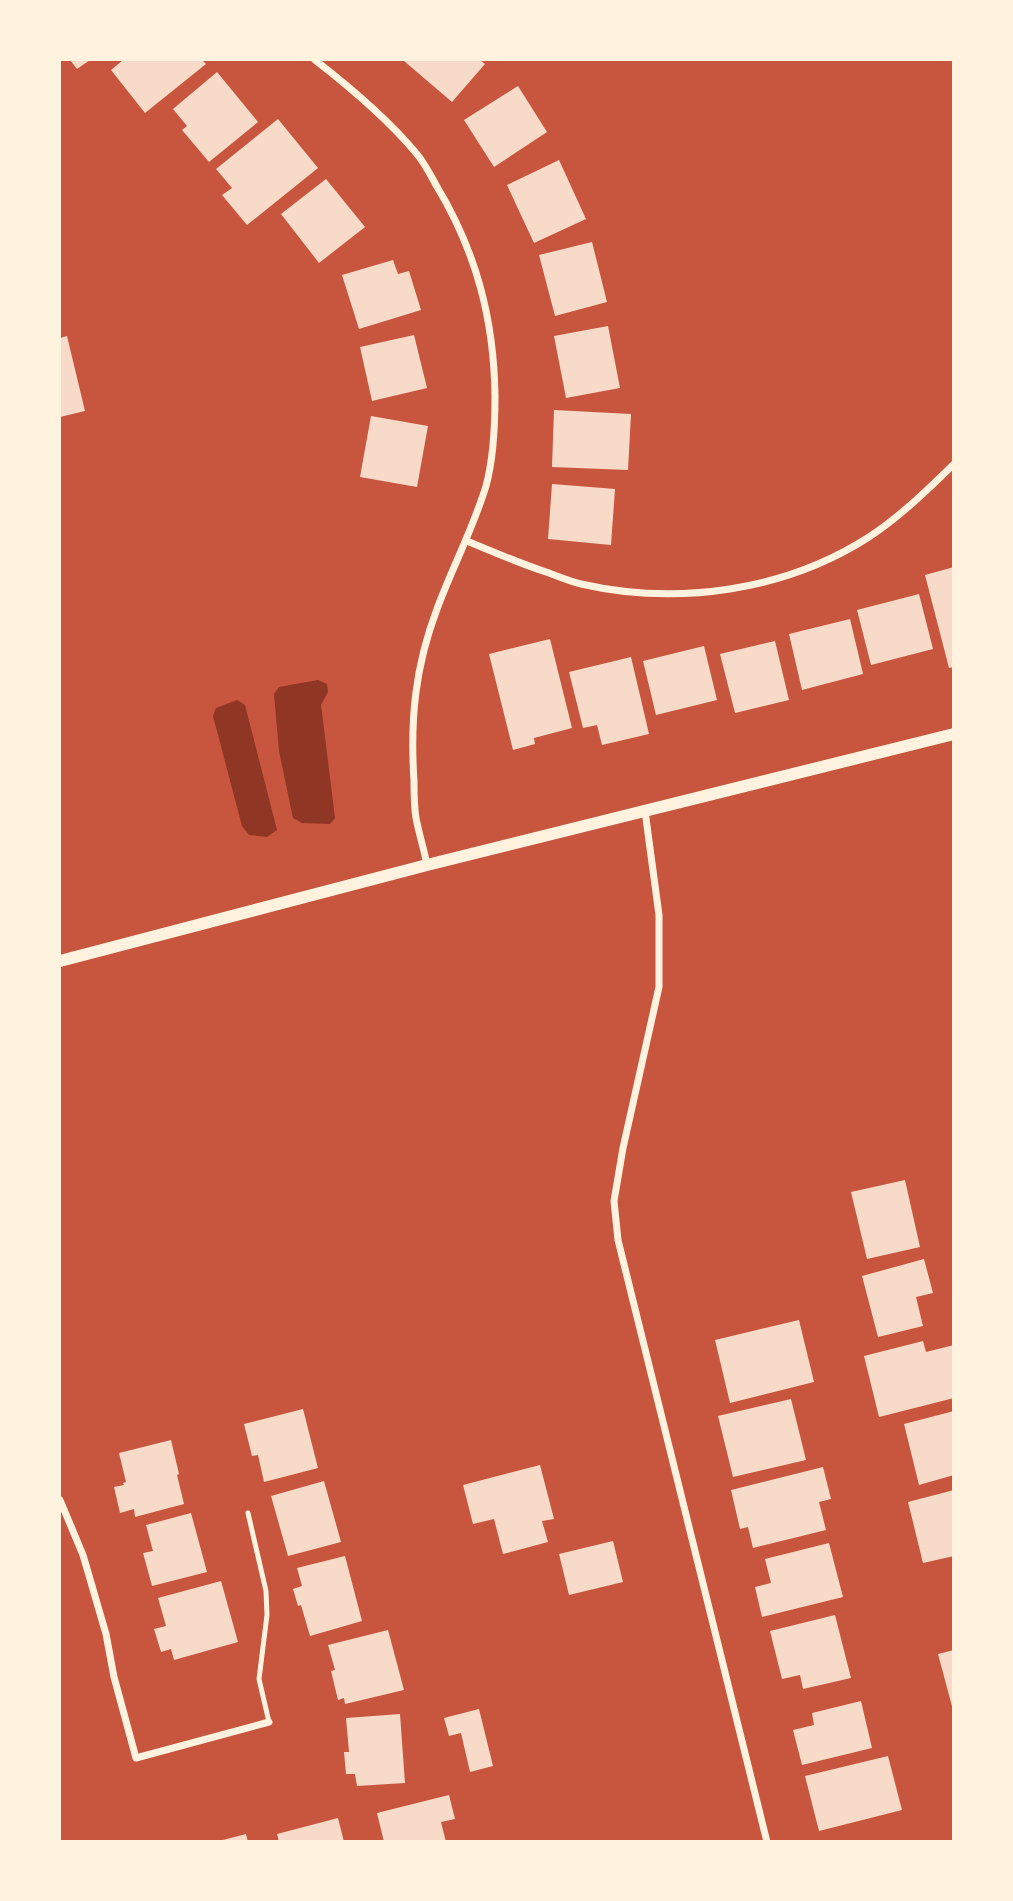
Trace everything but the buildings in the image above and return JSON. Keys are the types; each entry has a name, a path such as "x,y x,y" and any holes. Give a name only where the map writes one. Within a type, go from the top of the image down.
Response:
{"street":[{"path":"315,60 355,91 417,154 448,204 464,237 487,311 494,376 492,453 486,484 467,541 437,609 419,666 414,699 411,744 416,817 427,865"},
{"path":"467,541 579,584 624,592 659,594 737,589 816,565 868,538 906,510 954,464"},
{"path":"60,961 427,865 954,734"},
{"path":"645,811 659,915 659,987 614,1201 618,1240 767,1842"},
{"path":"60,1500 83,1555 106,1634 114,1677 136,1758 269,1722"}],"lane":[{"path":"248,1513 266,1591 267,1615 259,1679 269,1722"}],"shaded area":[{"path":"318,680 327,684 328,692 321,705 335,818 330,824 302,823 293,818 279,751 274,694 279,687"},
{"path":"237,700 245,705 277,830 267,837 249,835 242,826 213,716 216,708"}]}
